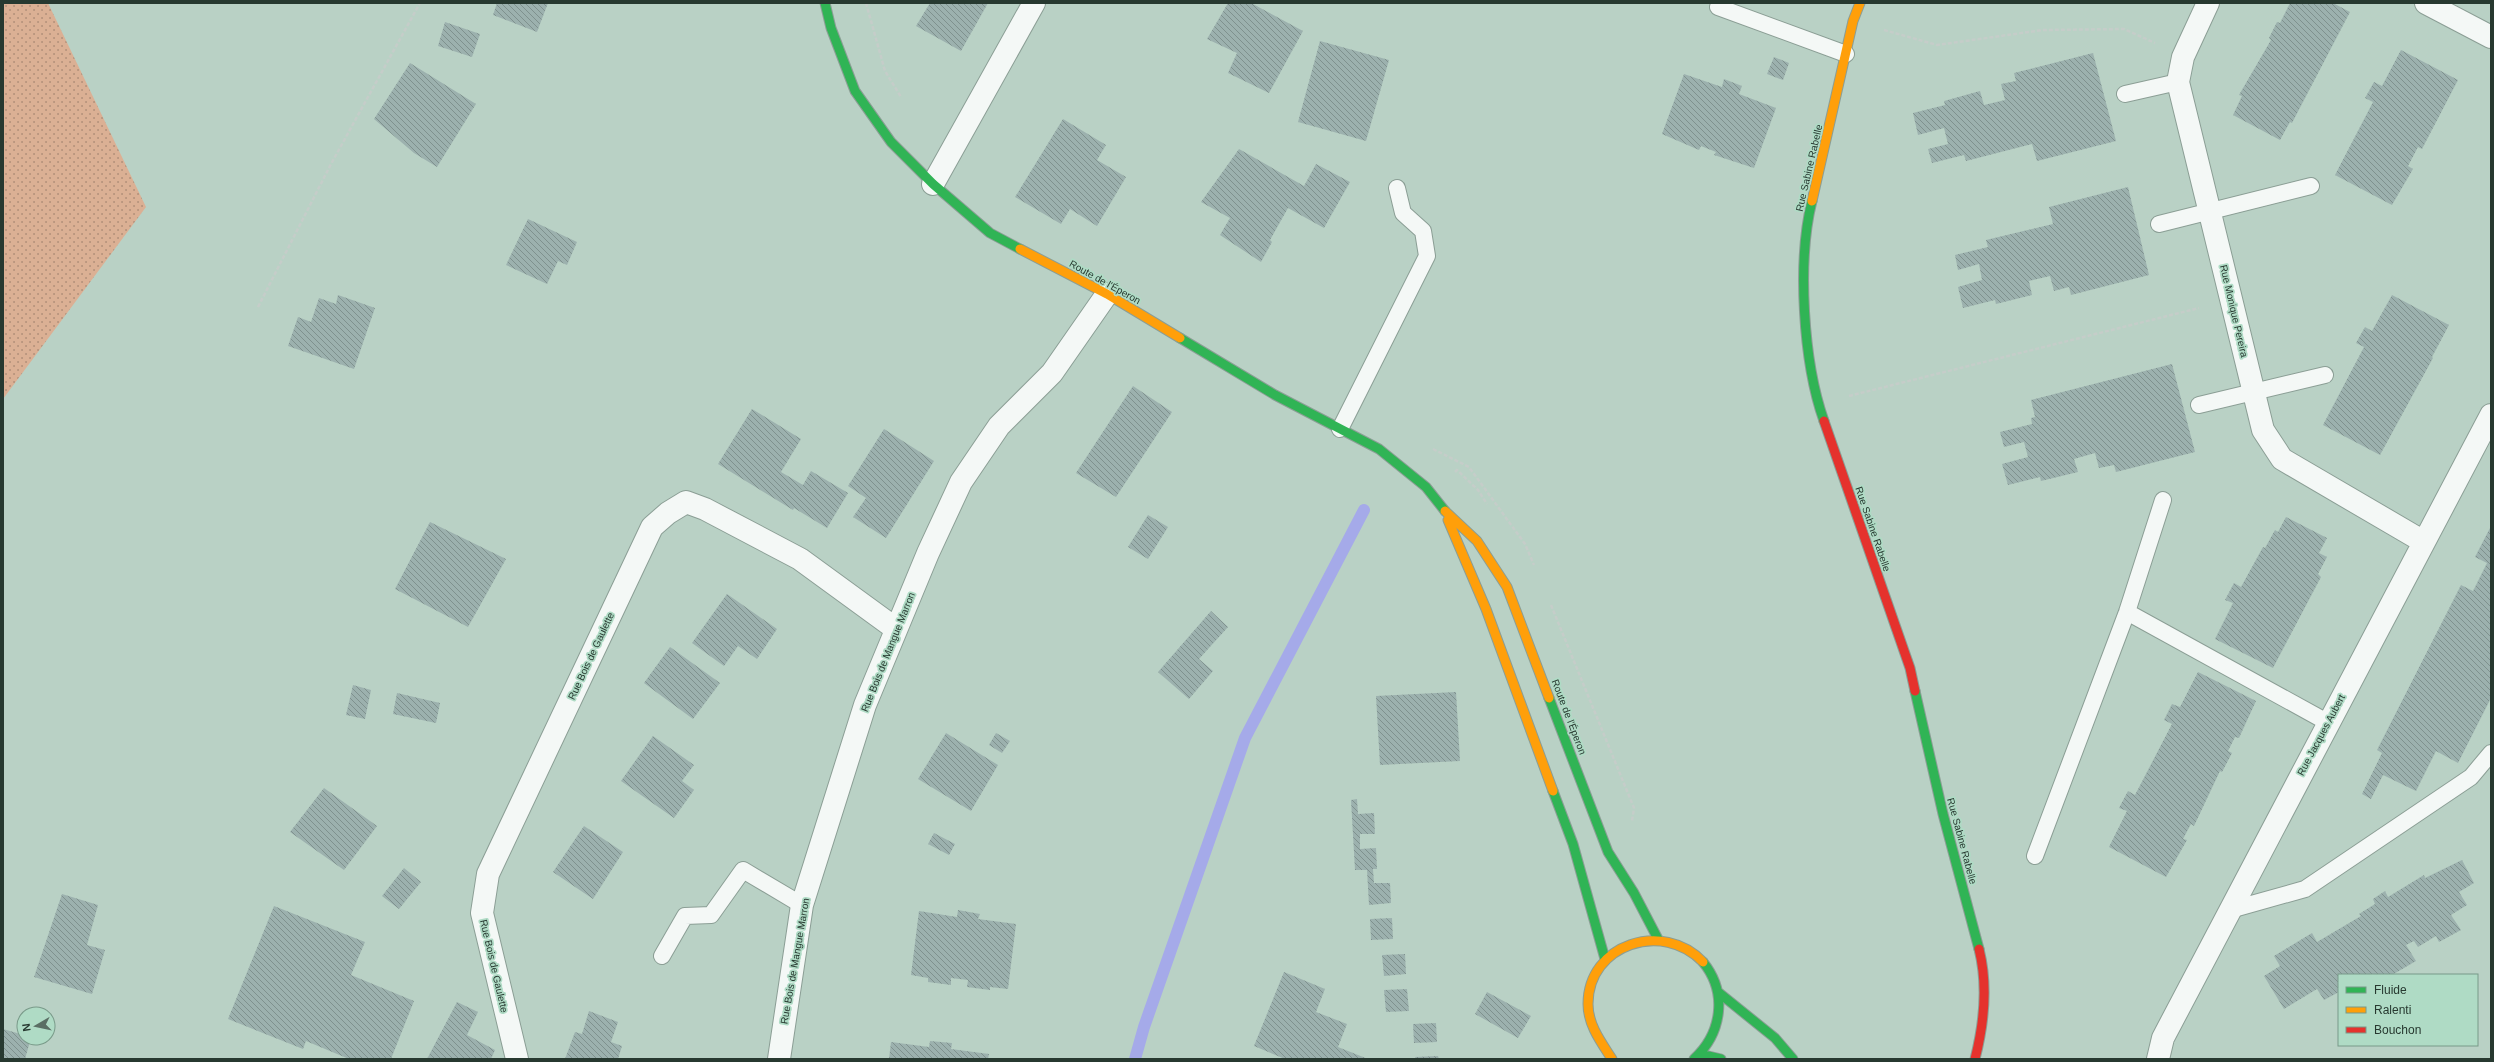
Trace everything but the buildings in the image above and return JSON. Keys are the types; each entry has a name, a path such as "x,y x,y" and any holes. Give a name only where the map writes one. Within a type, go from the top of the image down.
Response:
{"main road":[{"name":"Route de l'Éperon","path":"825,3 831,28 854,91 891,142 933,184 990,232 1107,294 1275,395 1379,450 1426,488 1446,514 1476,542 1507,587 1608,852 1634,893 1658,939"},
{"name":"Rue Sabine Rabelle","path":"1860,3 1853,21 1826,147 1809,213 1804,280 1807,346 1818,404 1910,668 1943,814 1983,965 1983,1029 1975,1059"},
{"name":"Route de l'Éperon","path":"1446,514 1486,610 1573,844 1589,908 1605,959"},
{"path":"1612,1059 1595,1037 1587,1010 1591,983 1605,959 1634,942 1658,939 1676,943 1693,953 1708,969 1718,992 1719,1019 1711,1040 1697,1056"},
{"path":"1718,992 1775,1038 1792,1059"},
{"path":"1697,1056 1721,1059"}],"street":[{"path":"933,184 1034,3"},
{"name":"Rue Monique Pereira","path":"2208,3 2183,57 2178,82 2211,211 2263,430 2282,459 2424,542"},
{"path":"2426,3 2491,37"},
{"name":"Rue Bois de Mangue Marron","path":"778,1059 802,905 865,705 896,629 962,482 999,426 1052,373 1107,294"},
{"name":"Rue Jacques Aubert","path":"2158,1059 2163,1038 2327,722 2491,415"},
{"name":"Rue Bois de Gaulette","path":"517,1059 482,913 488,874 652,527 668,513 686,502 705,509 800,559 896,629"}],"lane":[{"path":"1718,7 1846,54"},
{"path":"2125,94 2178,82"},
{"path":"2159,224 2311,186"},
{"path":"1340,429 1427,256 1423,231 1403,213 1397,188"},
{"path":"2199,405 2325,376"},
{"path":"2035,856 2127,612 2163,500"},
{"path":"2127,612 2327,722"},
{"path":"2230,910 2305,889 2471,777 2491,753"},
{"path":"662,956 684,916 711,915 743,870 802,905"}],"path":[{"path":"258,307 331,164 420,3"},
{"path":"866,3 885,71 903,99"},
{"path":"1853,21 1937,45 2043,30 2124,29 2183,57"},
{"path":"1818,404 2231,300"},
{"path":"1431,448 1469,468 1525,544 1534,566"},
{"path":"1550,602 1634,808 1632,826"}],"shaded area":[{"path":"3,3 48,3 146,207 3,399"}],"waterway":[{"path":"1135,1059 1144,1027 1245,738 1364,510"}],"traffic: fast":[{"path":"825,3 831,28 855,91 891,142 933,184 990,233 1020,249"},
{"path":"1812,201 1807,225 1805,252 1804,311 1811,370 1824,421"},
{"path":"1180,338 1275,395 1379,449 1426,487 1445,511"},
{"path":"1915,691 1943,814 1979,949"},
{"path":"1549,698 1608,852 1634,893 1658,939"},
{"path":"1553,791 1573,844 1605,959"},
{"path":"1694,1059 1711,1037 1716,1025 1718,1012 1719,999 1716,987 1711,974 1703,962"},
{"path":"1718,992 1775,1038 1793,1059"},
{"path":"1700,1054 1721,1059"}],"traffic: slow":[{"path":"1812,201 1853,21 1860,3"},
{"path":"1020,249 1107,294 1180,338"},
{"path":"1445,511 1477,541 1507,587 1549,698"},
{"path":"1448,520 1486,609 1553,791"},
{"path":"1612,1059 1596,1033 1590,1019 1589,1012 1588,1004 1591,983 1600,966 1614,953 1630,945 1649,941 1668,942 1687,949 1703,962"}],"traffic: jam":[{"path":"1824,421 1910,668 1915,691"},
{"path":"1975,1059 1981,1032 1984,1004 1982,963 1979,949"}]}
